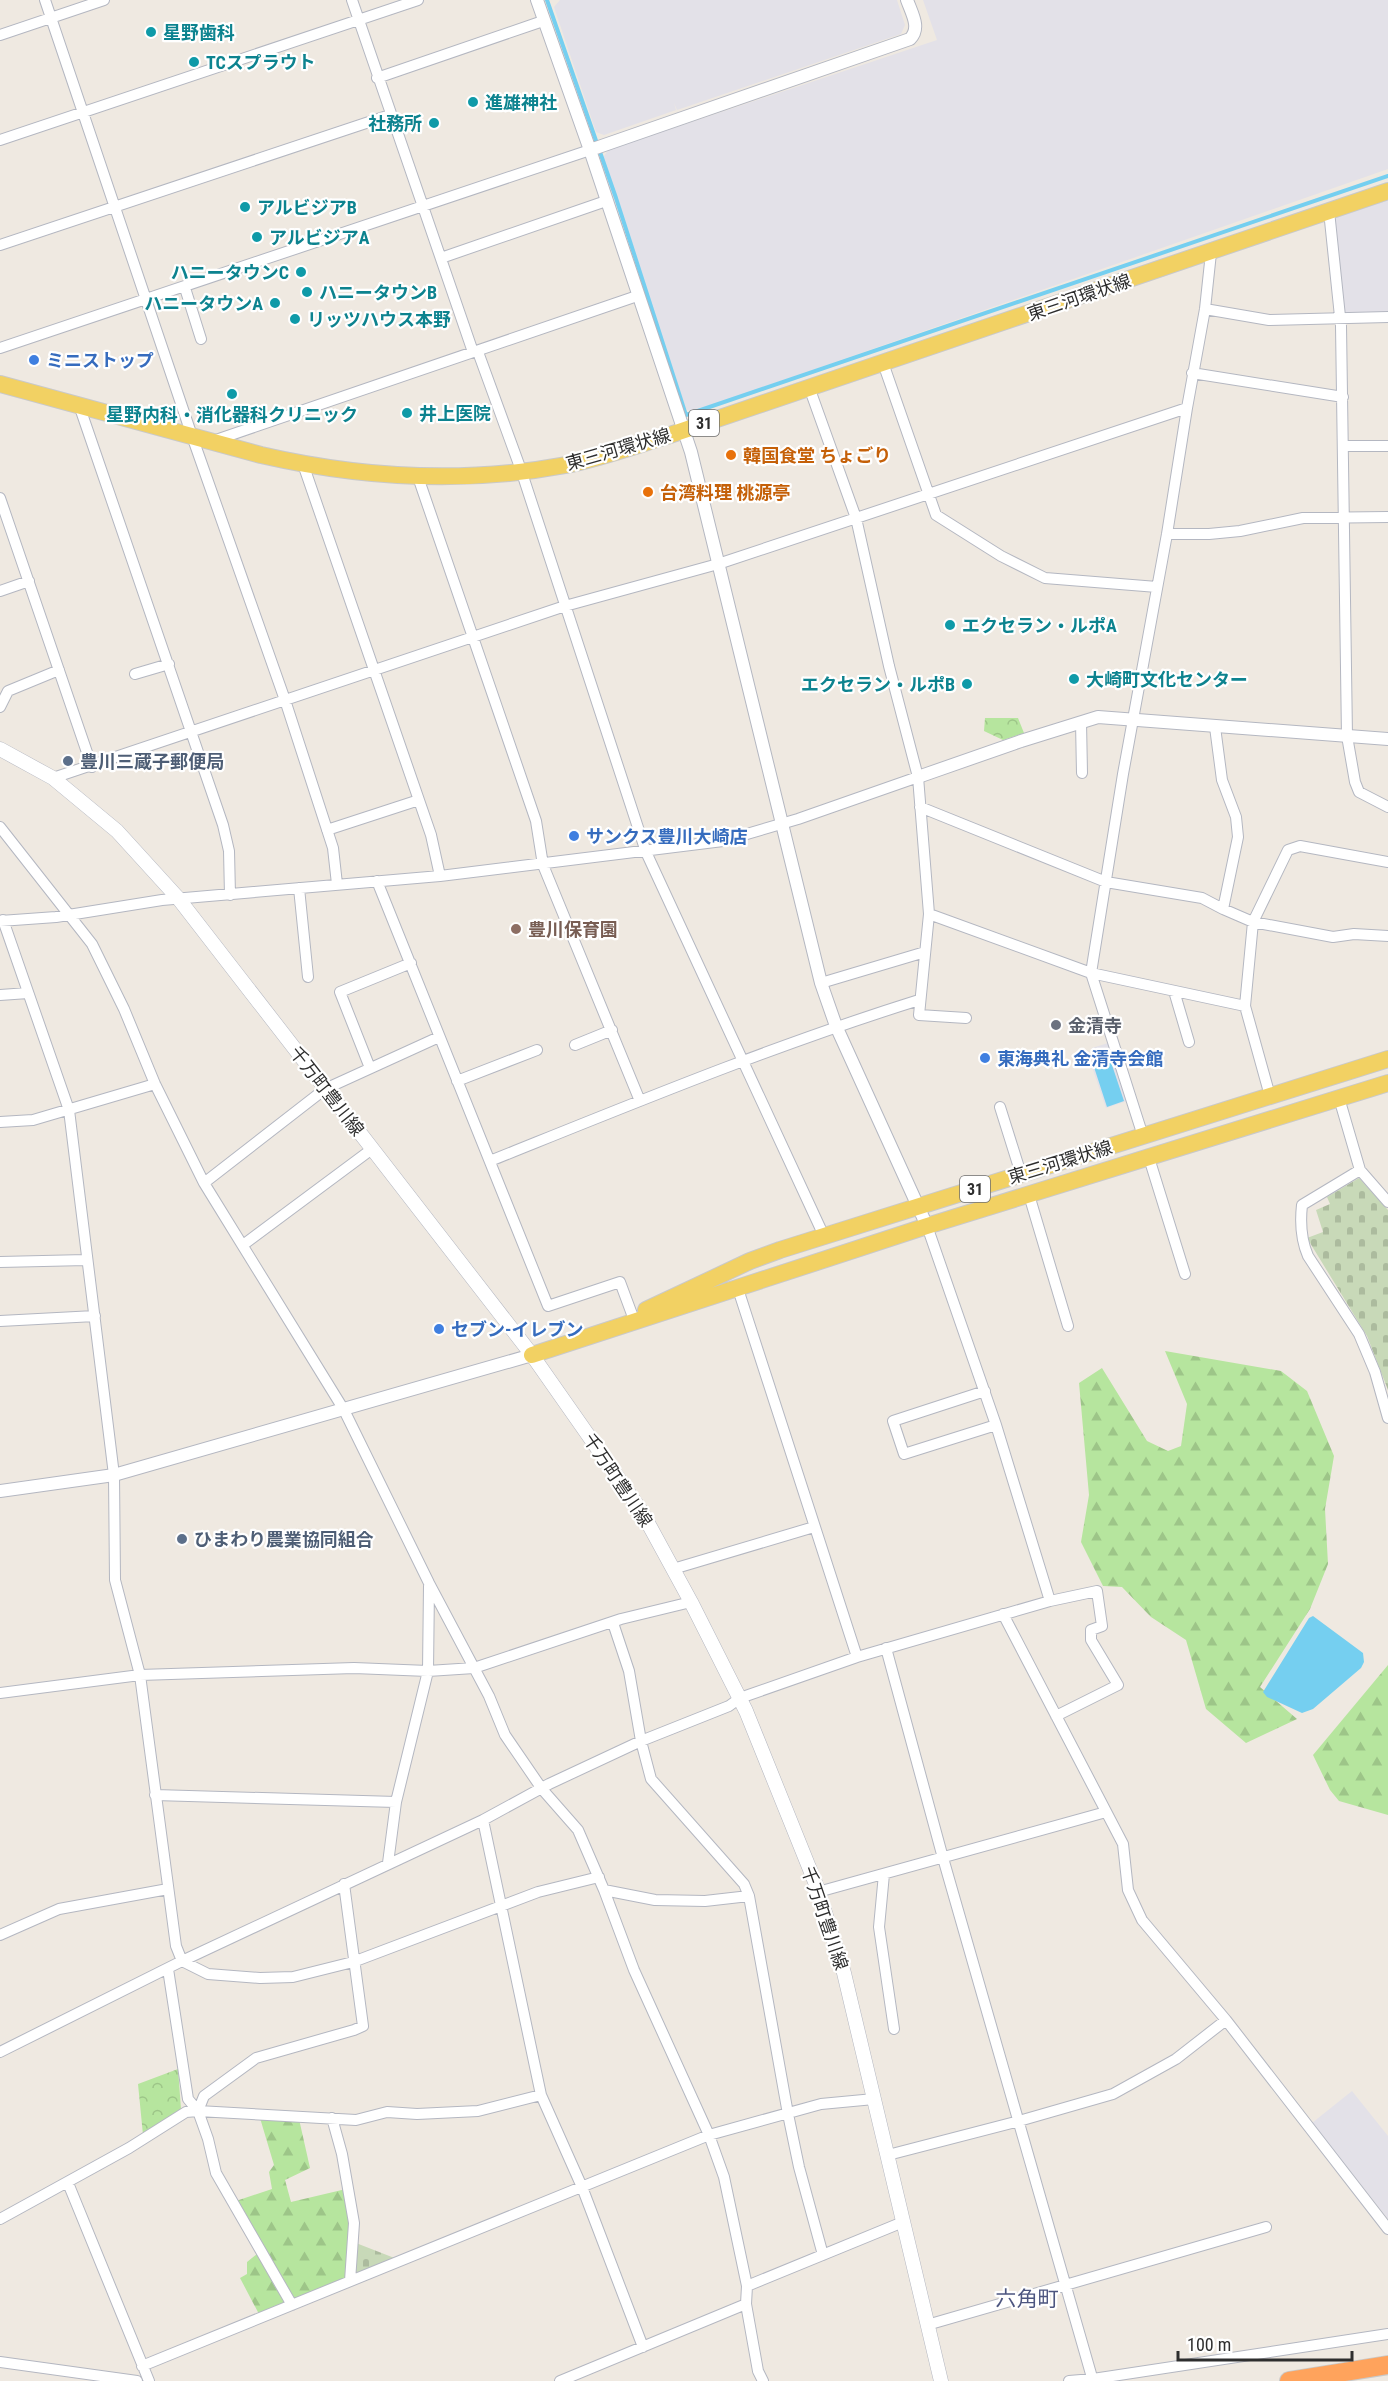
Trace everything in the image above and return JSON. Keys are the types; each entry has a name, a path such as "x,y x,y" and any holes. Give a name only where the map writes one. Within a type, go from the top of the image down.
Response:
{"highway":[{"path":"1289,2381 1388,2365"}],"main road":[{"name":"東三河環状線","path":"0,384 303,464 364,473 418,477 470,476 566,465 611,454 683,430 1388,191"},
{"name":"千万町豊川線","path":"0,749 53,778 117,831 178,898 532,1355 642,1512 740,1698 818,1892 844,1973 941,2381"},
{"name":"東三河環状線","path":"571,1343 633,1317 750,1261 1388,1059"},
{"name":"東三河環状線","path":"532,1355 927,1226 1388,1083"}],"street":[{"path":"45,0 192,436 285,700 333,848 337,884"},
{"path":"0,35 104,0"},
{"path":"352,0 377,78 441,258 521,470 646,852 824,1236"},
{"path":"0,140 418,0"},
{"path":"537,0 691,452 780,824 821,983 836,1026 927,1226 985,1391 1050,1601"},
{"path":"0,348 185,288 910,39 916,27 907,0"},
{"path":"377,78 543,21"},
{"path":"0,246 390,115"},
{"path":"441,258 606,201"},
{"path":"1329,211 1340,318 1343,398 1347,736 1355,783 1359,792 1366,798 1388,807"},
{"path":"1143,1136 1091,973 1123,774 1167,534 1204,309 1211,252"},
{"path":"185,288 201,339"},
{"path":"213,441 637,296"},
{"path":"1204,309 1269,320 1388,317"},
{"path":"883,363 936,515 1001,556 1045,578 1157,586"},
{"path":"1192,373 1343,398"},
{"path":"809,387 856,518 889,666 918,777 929,914 919,1015 966,1017"},
{"path":"79,405 223,825 229,851 230,896"},
{"path":"53,778 92,767 565,606 718,564 1186,408"},
{"path":"1343,446 1388,446"},
{"path":"303,464 431,835 440,876"},
{"path":"418,477 475,636 536,821 543,865 640,1101"},
{"path":"0,498 92,767"},
{"path":"1167,534 1240,531 1303,518 1388,516"},
{"path":"0,591 29,581"},
{"path":"135,674 169,664"},
{"path":"0,707 8,692 59,670"},
{"path":"598,1877 538,1892 353,1962 293,1977 260,1978 208,1974 182,1961 176,1947 140,1675 116,1580 114,1475 102,1393 95,1316 86,1260 69,1110 1,921 70,915 178,898 230,896 543,865 723,840 780,824 1098,717 1388,739"},
{"path":"1081,722 1082,773"},
{"path":"1215,727 1222,780 1236,817 1238,837 1223,909"},
{"path":"327,830 419,800"},
{"path":"920,807 1106,882 1203,898 1253,922 1333,938 1354,934 1388,936"},
{"path":"0,827 92,944 124,1009 155,1084 204,1183 344,1410 429,1583 489,1696 505,1736 542,1789 578,1830 604,1890 634,1970 709,2135 724,2177 747,2286 746,2304 758,2372 763,2381"},
{"path":"1270,1096 1245,1006 1253,922 1288,850 1300,846 1388,862"},
{"path":"377,881 548,1306 620,1282 633,1317"},
{"path":"298,888 308,977"},
{"path":"929,914 1091,973 1245,1006"},
{"path":"821,983 925,952"},
{"path":"369,1068 340,992 411,963"},
{"path":"1174,991 1190,1042"},
{"path":"0,995 28,993"},
{"path":"490,1161 741,1060 836,1026 919,1000"},
{"path":"575,1045 612,1030"},
{"path":"204,1183 325,1089 439,1037"},
{"path":"457,1081 537,1050"},
{"path":"0,1122 33,1120 155,1084"},
{"path":"1339,1098 1360,1170 1388,1202"},
{"path":"1000,1107 1021,1174"},
{"path":"243,1245 372,1149"},
{"path":"1149,1158 1185,1274"},
{"path":"1360,1170 1302,1205 1300,1220 1304,1247 1308,1256 1359,1334 1375,1372 1388,1418"},
{"path":"1029,1195 1068,1326"},
{"path":"0,1262 86,1260"},
{"path":"738,1289 857,1657"},
{"path":"0,1321 95,1316"},
{"path":"0,1491 114,1475 532,1355"},
{"path":"985,1391 893,1420 900,1443 904,1454 996,1425"},
{"path":"673,1569 814,1527"},
{"path":"388,1863 396,1802 428,1671 429,1583"},
{"path":"0,2052 182,1961 483,1820 641,1741 729,1706 740,1698 886,1648 1050,1601 1097,1591 1102,1626 1091,1630 1090,1640 1118,1686 1056,1716"},
{"path":"0,1693 140,1675 354,1668 428,1671 474,1668 621,1619 691,1602"},
{"path":"1003,1614 1123,1844 1128,1890 1142,1920 1226,2020 1388,2229"},
{"path":"613,1623 629,1671 641,1741 651,1779 744,1884 749,1896 788,2114 799,2167 823,2255"},
{"path":"886,1648 943,1858 1093,2380"},
{"path":"155,1795 396,1802"},
{"path":"818,1892 1106,1812"},
{"path":"483,1820 541,2095 582,2187 643,2347"},
{"path":"884,1874 879,1927 894,2029"},
{"path":"198,2111 204,2096 256,2058 354,2031 363,2026 344,1884"},
{"path":"0,1935 59,1909 168,1889"},
{"path":"604,1890 655,1900 705,1901 749,1896"},
{"path":"168,1969 188,2099 198,2111 216,2172 292,2305"},
{"path":"888,2155 1113,2094 1176,2059 1226,2020"},
{"path":"0,2220 68,2183 186,2112 356,2120 387,2112 417,2114 478,2111 541,2095"},
{"path":"142,2366 709,2135 821,2104 874,2099"},
{"path":"332,2118 342,2154 354,2223 350,2282"},
{"path":"68,2183 149,2381"},
{"path":"747,2286 903,2222"},
{"path":"927,2325 1266,2227"},
{"path":"560,2381 575,2378 746,2304"},
{"path":"1069,2381 1093,2380 1388,2334"},
{"path":"0,2362 137,2381"}],"shaded area":[{"path":"560,0 897,0 905,25 901,34 677,110 674,103 676,110 604,135 596,132 554,7"},
{"path":"923,0 1388,0 1388,169 692,412 686,409 601,161 608,150 937,40"},
{"path":"1388,198 1388,312 1346,313 1341,308 1333,221 1335,216"},
{"path":"1108,1043 1127,1101 1106,1108 1091,1064 1092,1048"},
{"path":"1352,2091 1388,2136 1388,2219 1312,2123"}],"green space":[{"path":"985,718 1018,718 1024,733 1003,740 984,731"},
{"path":"1359,1178 1388,1210 1388,1390 1367,1336 1307,1238 1323,1232 1316,1210 1330,1204 1327,1197"},
{"path":"1165,1351 1281,1371 1307,1391 1334,1456 1325,1509 1328,1564 1310,1609 1260,1687 1297,1719 1246,1743 1206,1709 1186,1640 1151,1617 1122,1587 1103,1586 1081,1542 1089,1495 1079,1383 1102,1368 1147,1441 1168,1451 1181,1446 1187,1404"},
{"path":"1388,1665 1388,1815 1339,1801 1330,1790 1313,1755"},
{"path":"178,2069 181,2109 143,2135 138,2084"},
{"path":"260,2118 299,2119 310,2168 285,2180 291,2202 346,2189 351,2223 348,2278 294,2301 236,2201 272,2189 269,2172 274,2165"},
{"path":"356,2243 397,2259 353,2276"},
{"path":"257,2254 287,2304 260,2316 240,2278 247,2274 247,2262"}],"water":[{"path":"1110,1059 1124,1101 1107,1107 1093,1064"},
{"path":"1313,1616 1363,1653 1364,1662 1361,1668 1313,1709 1302,1713 1267,1697 1263,1692 1309,1618"}],"waterway":[{"path":"547,0 616,198 686,415 1388,176"}],"place":[{"name":"星野歯科","path":"151,32"},
{"name":"TCスプラウト","path":"194,62"},
{"name":"進雄神社","path":"473,102"},
{"name":"社務所","path":"434,123"},
{"name":"アルビジアB","path":"245,207"},
{"name":"アルビジアA","path":"257,237"},
{"name":"ハニータウンC","path":"301,272"},
{"name":"ハニータウンB","path":"307,292"},
{"name":"ハニータウンA","path":"275,303"},
{"name":"リッツハウス本野","path":"295,319"},
{"name":"ミニストップ","path":"34,360"},
{"name":"星野内科・消化器科クリニック","path":"232,394"},
{"name":"井上医院","path":"407,413"},
{"name":"韓国食堂 ちょごり","path":"731,455"},
{"name":"台湾料理 桃源亭","path":"648,492"},
{"name":"エクセラン・ルポA","path":"950,625"},
{"name":"大崎町文化センター","path":"1074,679"},
{"name":"エクセラン・ルポB","path":"967,684"},
{"name":"豊川三蔵子郵便局","path":"68,761"},
{"name":"サンクス豊川大崎店","path":"574,836"},
{"name":"豊川保育園","path":"516,929"},
{"name":"金清寺","path":"1056,1025"},
{"name":"東海典礼 金清寺会館","path":"985,1058"},
{"name":"セブン-イレブン","path":"439,1329"},
{"name":"ひまわり農業協同組合","path":"182,1539"}],"district":[{"name":"六角町","path":"1027,2299"}]}
